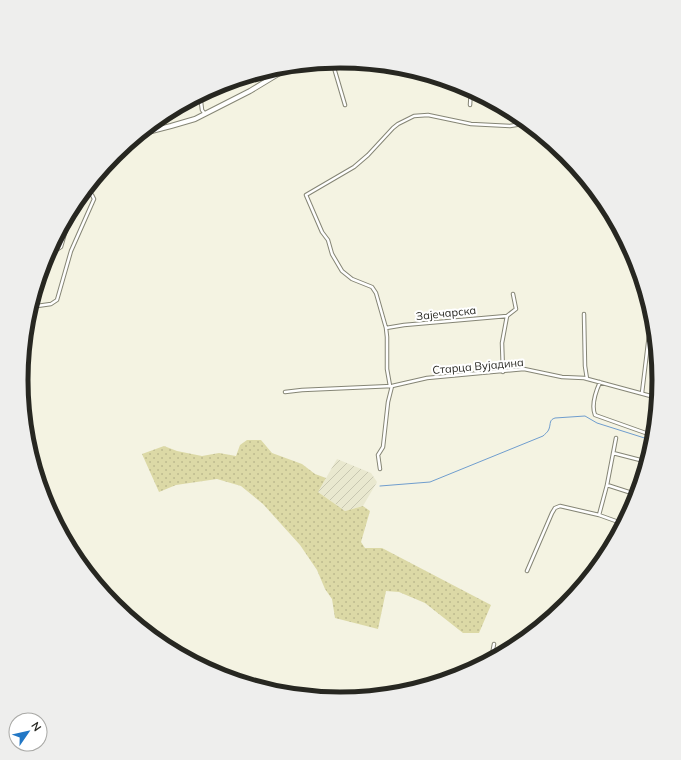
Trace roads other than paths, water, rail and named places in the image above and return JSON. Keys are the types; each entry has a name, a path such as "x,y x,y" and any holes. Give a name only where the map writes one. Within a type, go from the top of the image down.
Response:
{"main road":[{"path":"151,131 177,125 205,114 248,92 277,75"}],"street":[{"path":"334,68 346,105"},
{"path":"470,105 471,96"},
{"path":"201,101 202,110 205,114"},
{"path":"380,469 378,455 383,446 391,386 387,369 386,328 381,306 374,289 347,275 338,265 306,195 354,167 398,124 408,118 419,115 442,117 471,124 510,126 520,124"},
{"path":"37,307 51,304 57,300 71,251 94,199 92,195 90,194"},
{"path":"57,249 61,248 65,232"},
{"path":"503,372 502,343 507,316 516,309 513,294"},
{"path":"584,314 586,379"},
{"name":"Зајечарска","path":"386,328 507,316"},
{"path":"642,393 649,334"},
{"name":"Старца Вујадина","path":"284,392 391,386 427,378 529,370 562,377 586,379 652,396"},
{"path":"600,382 594,402 593,410 595,415 648,434"},
{"path":"599,515 607,485 616,438"},
{"path":"613,453 642,460"},
{"path":"607,485 631,493"},
{"path":"527,571 552,513 556,508 560,506 599,515 619,522"},
{"path":"492,653 494,644"}],"waterway":[{"path":"380,486 430,482 543,436 549,430 551,421 555,418 585,416 597,423 647,439"}]}
